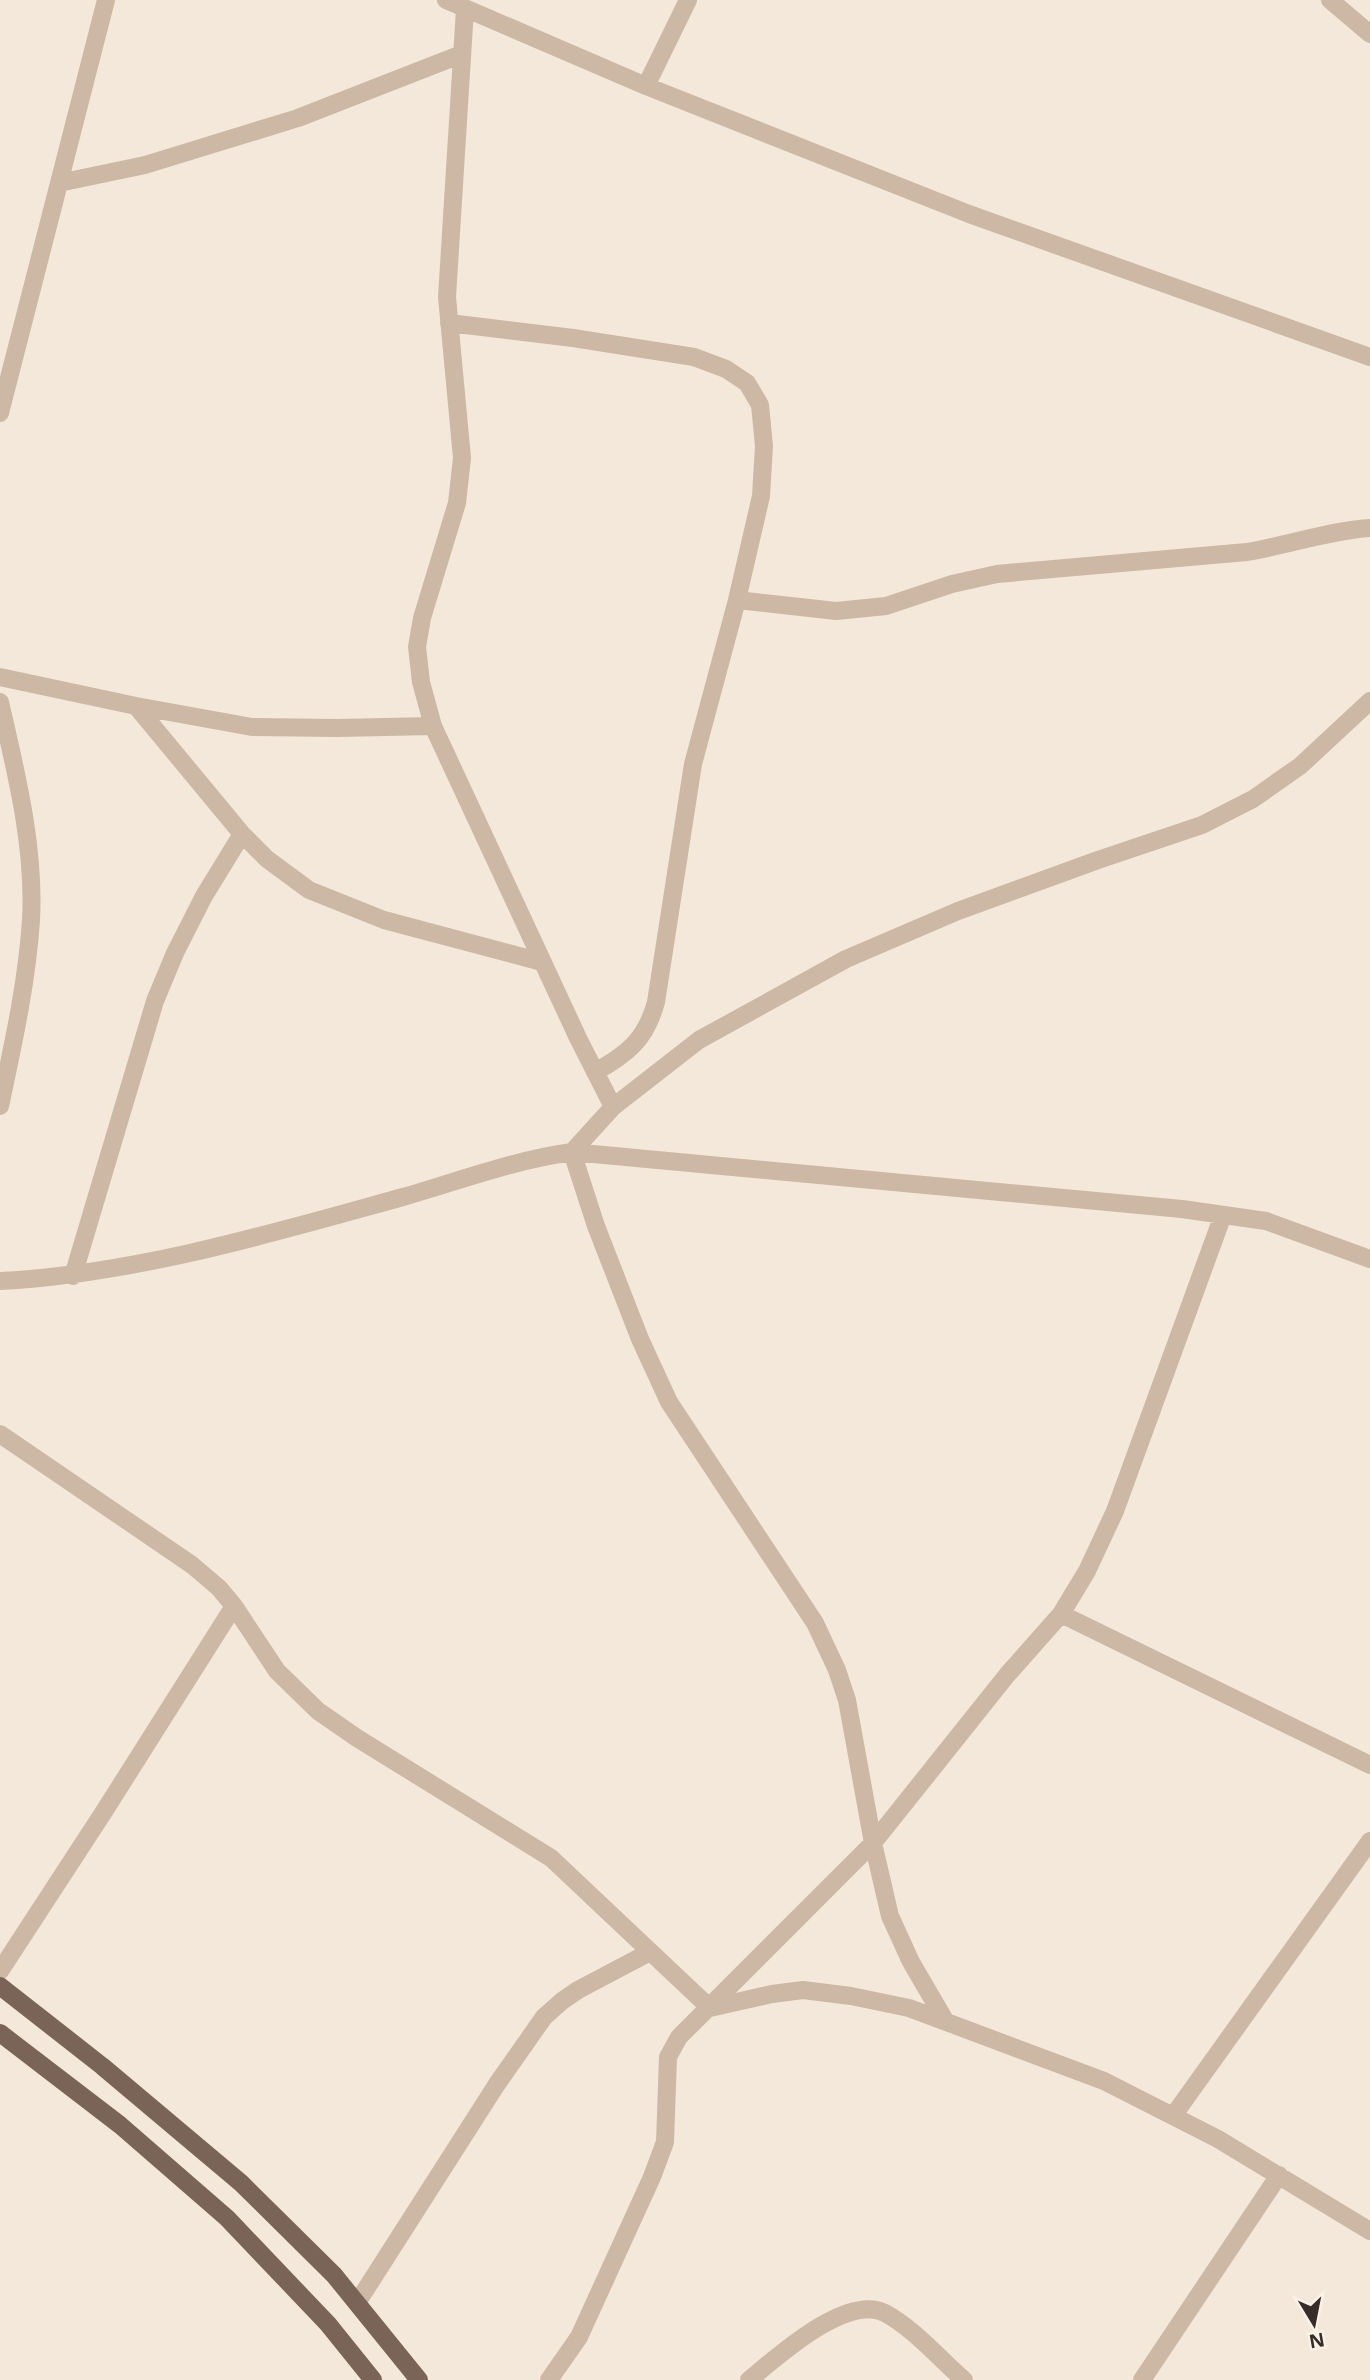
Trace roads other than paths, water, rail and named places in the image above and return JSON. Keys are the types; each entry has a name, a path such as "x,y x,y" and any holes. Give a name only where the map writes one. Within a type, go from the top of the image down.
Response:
{"main road":[{"path":"0,1986 102,2066 240,2183 334,2274 419,2380"},
{"path":"0,2033 120,2125 227,2218 328,2323 369,2379"}],"street":[{"path":"0,413 107,0"},
{"path":"446,0 646,86 969,214 1370,357"},
{"path":"646,86 688,0"},
{"path":"1330,0 1370,34"},
{"path":"465,9 448,269 449,323 462,458 457,503 422,618 417,648 421,682 433,726 542,962 613,1107"},
{"path":"60,183 145,164 298,118 462,54"},
{"path":"449,323 573,338 694,357 726,369 747,383 760,405 764,446 761,496 694,764 656,1002 651,1022 640,1039 624,1054 595,1072"},
{"path":"737,600 836,611 886,606 952,584 997,574 1247,552 1278,547 1314,536 1370,527"},
{"path":"0,677 253,727 433,726"},
{"path":"0,702 16,772 28,855 31,919 22,990 0,1106"},
{"path":"572,1152 613,1107 699,1040 846,960 958,911 1202,825 1253,799 1300,766 1370,702"},
{"path":"136,706 242,834 267,859 309,890 384,920 542,962"},
{"path":"73,1276 155,1000 204,896 242,834"},
{"path":"572,1152 596,1226 640,1339 669,1402 814,1623 838,1670 847,1700 873,1843 890,1916 911,1962 946,2022"},
{"path":"0,1281 73,1276 152,1262 403,1197 537,1157 572,1152 1182,1209 1266,1221 1370,1259"},
{"path":"550,2380 579,2337 653,2177 665,2142 668,2057 680,2037 873,1843 1007,1675 1061,1614 1087,1571 1115,1511 1223,1215"},
{"path":"0,1434 63,1479 168,1547 219,1588 277,1671 318,1711 366,1744 551,1858 710,2008"},
{"path":"0,1971 234,1606"},
{"path":"1061,1614 1370,1765"},
{"path":"1173,2116 1370,1841"},
{"path":"357,2303 496,2084 544,2017 578,1990 650,1952"},
{"path":"710,2008 803,1990 851,1996 909,2008 1104,2081 1218,2139 1370,2231"},
{"path":"1142,2380 1279,2175"},
{"path":"749,2380 820,2326 852,2312 870,2309 883,2312 902,2325 964,2380"}]}
